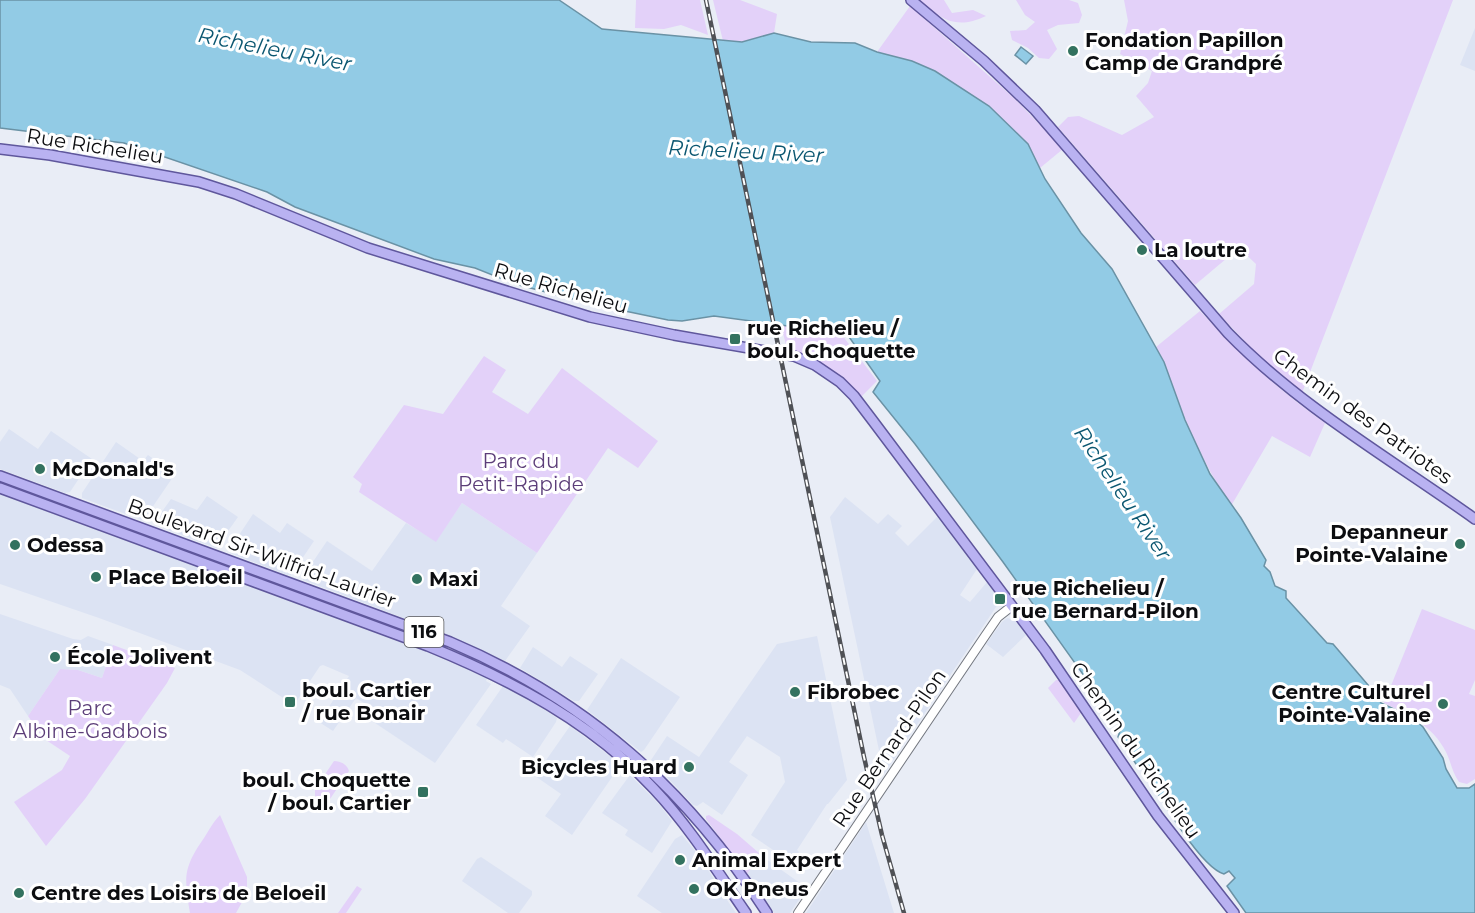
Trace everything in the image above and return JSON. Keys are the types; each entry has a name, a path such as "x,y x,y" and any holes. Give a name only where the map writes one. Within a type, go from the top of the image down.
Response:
{"main road":[{"name":"Chemin des Patriotes","path":"911,0 984,61 1035,110 1223,327 1255,359 1319,411 1475,519"},
{"name":"Rue Richelieu","path":"0,149 199,182 236,194 368,248 571,311 642,328 762,349 802,359 826,372 854,396 1012,606"},
{"name":"Boulevard Sir-Wilfrid-Laurier","path":"0,476 450,642 477,653 540,686 596,724 663,781 713,837 767,913"},
{"name":"Boulevard Sir-Wilfrid-Laurier","path":"0,488 428,646 491,672 526,691 594,736 653,788 682,823 746,913"},
{"name":"Chemin du Richelieu","path":"1012,606 1152,807 1234,913"}],"street":[{"name":"Rue Bernard-Pilon","path":"798,913 998,617 1012,606"}],"shaded area":[{"path":"1475,28 1475,71 1460,65"},
{"path":"9,429 38,449 51,431 92,459 70,492 65,493 0,469 0,442"},
{"path":"116,442 143,461 148,455 175,474 142,520 82,498 82,493"},
{"path":"0,494 427,652 487,678 486,681 491,684 435,763 369,719 375,710 356,698 333,731 319,722 349,676 323,665 320,666 294,705 240,670 0,584"},
{"path":"207,496 238,517 216,548 155,525 171,499 197,510"},
{"path":"845,497 878,524 888,514 902,526 895,533 908,546 938,516 977,569 960,595 970,602 987,582 1000,601 884,774 830,517"},
{"path":"462,503 537,553 501,606 530,626 505,661 443,633 303,580 327,541 372,571 406,523 436,541"},
{"path":"253,514 280,533 287,523 314,541 291,575 230,553 229,550"},
{"name":"École Jolivent","path":"0,614 73,639 81,640 88,636 113,645 102,678 78,670 60,669 28,716 10,689 0,685"},
{"path":"1007,618 1015,620 1026,635 1003,657 986,644"},
{"path":"817,636 847,780 827,804 791,862 751,835 785,782 780,757 747,736 729,762 748,775 722,815 703,802 697,806 693,805 651,760 667,736 699,757 777,644"},
{"path":"533,647 562,667 570,656 598,674 579,701 574,701 520,668"},
{"path":"621,658 680,697 641,752 587,710"},
{"path":"503,686 557,718 533,757 506,739 503,743 476,725"},
{"path":"570,726 614,759 619,767 572,835 545,816 561,794 535,776"},
{"path":"630,775 659,804 672,821 652,853 625,835 628,830 602,813"},
{"path":"866,822 894,913 806,913 855,839"},
{"path":"682,835 700,857 720,889 718,891 721,895 723,894 736,913 662,913 637,896 675,839"},
{"path":"759,854 807,888 790,913 774,913 747,874"},
{"path":"481,857 532,891 532,895 519,913 508,913 462,881 477,859"}],"green space":[{"path":"636,0 700,0 708,35 681,25 664,29 635,28"},
{"path":"713,0 740,0 777,14 774,33 742,42 723,41"},
{"path":"919,0 944,0 952,13 973,10 986,16 966,22 950,21 942,18"},
{"path":"1016,0 1069,0 1078,3 1082,15 1079,23 1058,25 1047,30 1057,49 1049,59 1039,58 1028,48 1012,40 1010,31 1026,30 1035,22 1025,15"},
{"path":"1124,0 1453,0 1302,393 1255,352 1219,314 1254,284 1256,264 1239,248 1195,285 1058,127 1068,117 1079,116 1122,135 1154,117 1136,96 1148,83 1152,71 1120,54 1128,21"},
{"path":"910,6 1015,99 1063,149 1040,168 1028,144 989,106 935,71 912,61 877,52"},
{"path":"1200,311 1260,370 1325,423 1310,457 1272,436 1231,506 1195,442 1156,347"},
{"path":"781,325 842,335 877,381 861,397 827,367 787,349"},
{"name":"Parc du Petit-Rapide","path":"484,356 506,370 492,392 528,414 562,368 658,441 638,468 608,448 537,553 462,503 436,542 359,492 362,484 353,477 404,405 443,414"},
{"path":"1422,609 1475,630 1475,680 1469,694 1475,696 1475,779 1467,784 1459,782 1441,743 1427,728 1384,703"},
{"name":"Parc Albine-Gadbois","path":"113,645 175,668 167,683 85,799 46,846 14,802 62,770 70,756 43,738 28,716 60,669 78,670 102,678"},
{"path":"1059,680 1081,713 1074,723 1048,688"},
{"path":"334,761 343,763 349,771 330,799 320,801 315,796 315,789"},
{"path":"220,815 247,877 247,893 236,913 190,913 186,881 189,865 197,848"},
{"path":"709,815 737,834 759,853 747,874 706,819"},
{"path":"357,886 362,889 346,913 338,913"}],"water":[{"name":"Richelieu River","path":"0,0 559,0 602,29 742,42 774,33 811,42 855,43 877,52 912,61 935,71 989,106 1028,144 1045,179 1081,233 1112,269 1164,362 1185,420 1210,474 1241,518 1266,560 1264,566 1270,572 1275,586 1286,591 1286,598 1327,643 1333,644 1381,703 1413,718 1423,727 1443,758 1446,769 1457,788 1469,788 1475,784 1475,913 1246,913 1227,886 1235,878 1229,871 1224,874 1214,868 1191,843 1167,809 1141,765 1136,764 1118,737 1120,731 1117,722 1003,562 873,392 880,381 847,334 714,316 682,321 668,320 596,305 515,284 475,268 434,259 295,207 267,192 124,143 0,128"},
{"path":"1021,47 1033,56 1026,64 1015,55"}],"railway":[{"path":"706,0 864,757 882,835 904,913"}],"place":[{"name":"Fondation Papillon Camp de Grandpré","path":"1073,51"},
{"name":"La loutre","path":"1142,250"},
{"name":"rue Richelieu / boul. Choquette","path":"735,339"},
{"name":"McDonald's","path":"40,469"},
{"name":"Depanneur Pointe-Valaine","path":"1460,544"},
{"name":"Odessa","path":"15,545"},
{"name":"Place Beloeil","path":"96,577"},
{"name":"Maxi","path":"417,579"},
{"name":"rue Richelieu / rue Bernard-Pilon","path":"1000,599"},
{"name":"École Jolivent","path":"55,657"},
{"name":"Fibrobec","path":"795,692"},
{"name":"boul. Cartier / rue Bonair","path":"290,702"},
{"name":"Centre Culturel Pointe-Valaine","path":"1443,704"},
{"name":"Bicycles Huard","path":"689,767"},
{"name":"boul. Choquette / boul. Cartier","path":"423,792"},
{"name":"Animal Expert","path":"680,860"},
{"name":"OK Pneus","path":"694,889"},
{"name":"Centre des Loisirs de Beloeil","path":"19,893"}]}
